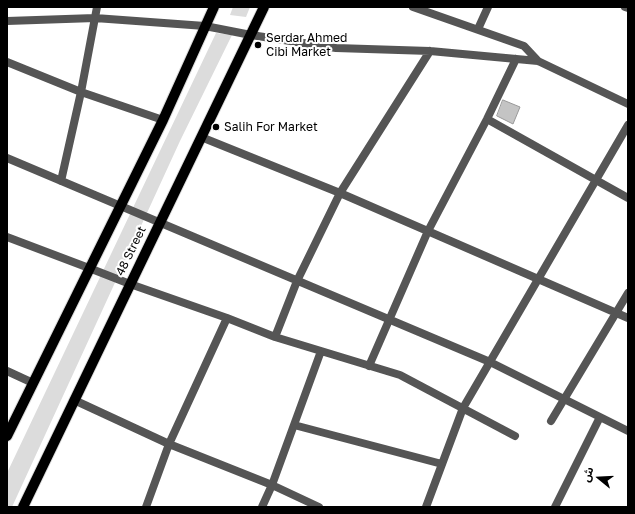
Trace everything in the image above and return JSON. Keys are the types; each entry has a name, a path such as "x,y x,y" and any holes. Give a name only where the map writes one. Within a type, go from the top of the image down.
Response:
{"main road":[{"path":"7,436 163,120 214,7"},
{"name":"48 Street","path":"23,507 200,137 264,7"}],"street":[{"path":"61,181 81,92 97,7"},
{"path":"413,7 524,46 538,61"},
{"path":"478,29 488,7"},
{"path":"7,21 95,18 205,26 251,35 336,48 430,51 538,61 628,104"},
{"path":"275,337 297,281 340,193 430,51"},
{"path":"369,366 428,231 487,119 516,59"},
{"path":"7,62 81,92 163,120"},
{"path":"487,119 628,198"},
{"path":"426,507 463,408 628,125"},
{"path":"200,137 340,193 628,318"},
{"path":"7,158 490,362 628,430"},
{"path":"7,237 130,284 228,318 275,337 400,376 515,436"},
{"path":"552,421 628,293"},
{"path":"146,507 169,444 228,318"},
{"path":"262,507 272,485 321,351"},
{"path":"7,371 33,383"},
{"path":"74,400 169,444 272,485 319,507"},
{"path":"555,507 600,417"},
{"path":"294,425 442,464"}],"shaded area":[{"path":"233,7 250,7 246,17 230,15"},
{"path":"216,33 232,35 180,141 12,507 7,507 7,473"}],"building":[{"path":"503,100 520,107 513,124 497,116"}],"place":[{"name":"Serdar Ahmed Cibi Market","path":"258,45"},
{"name":"Salih For Market","path":"216,127"}]}
